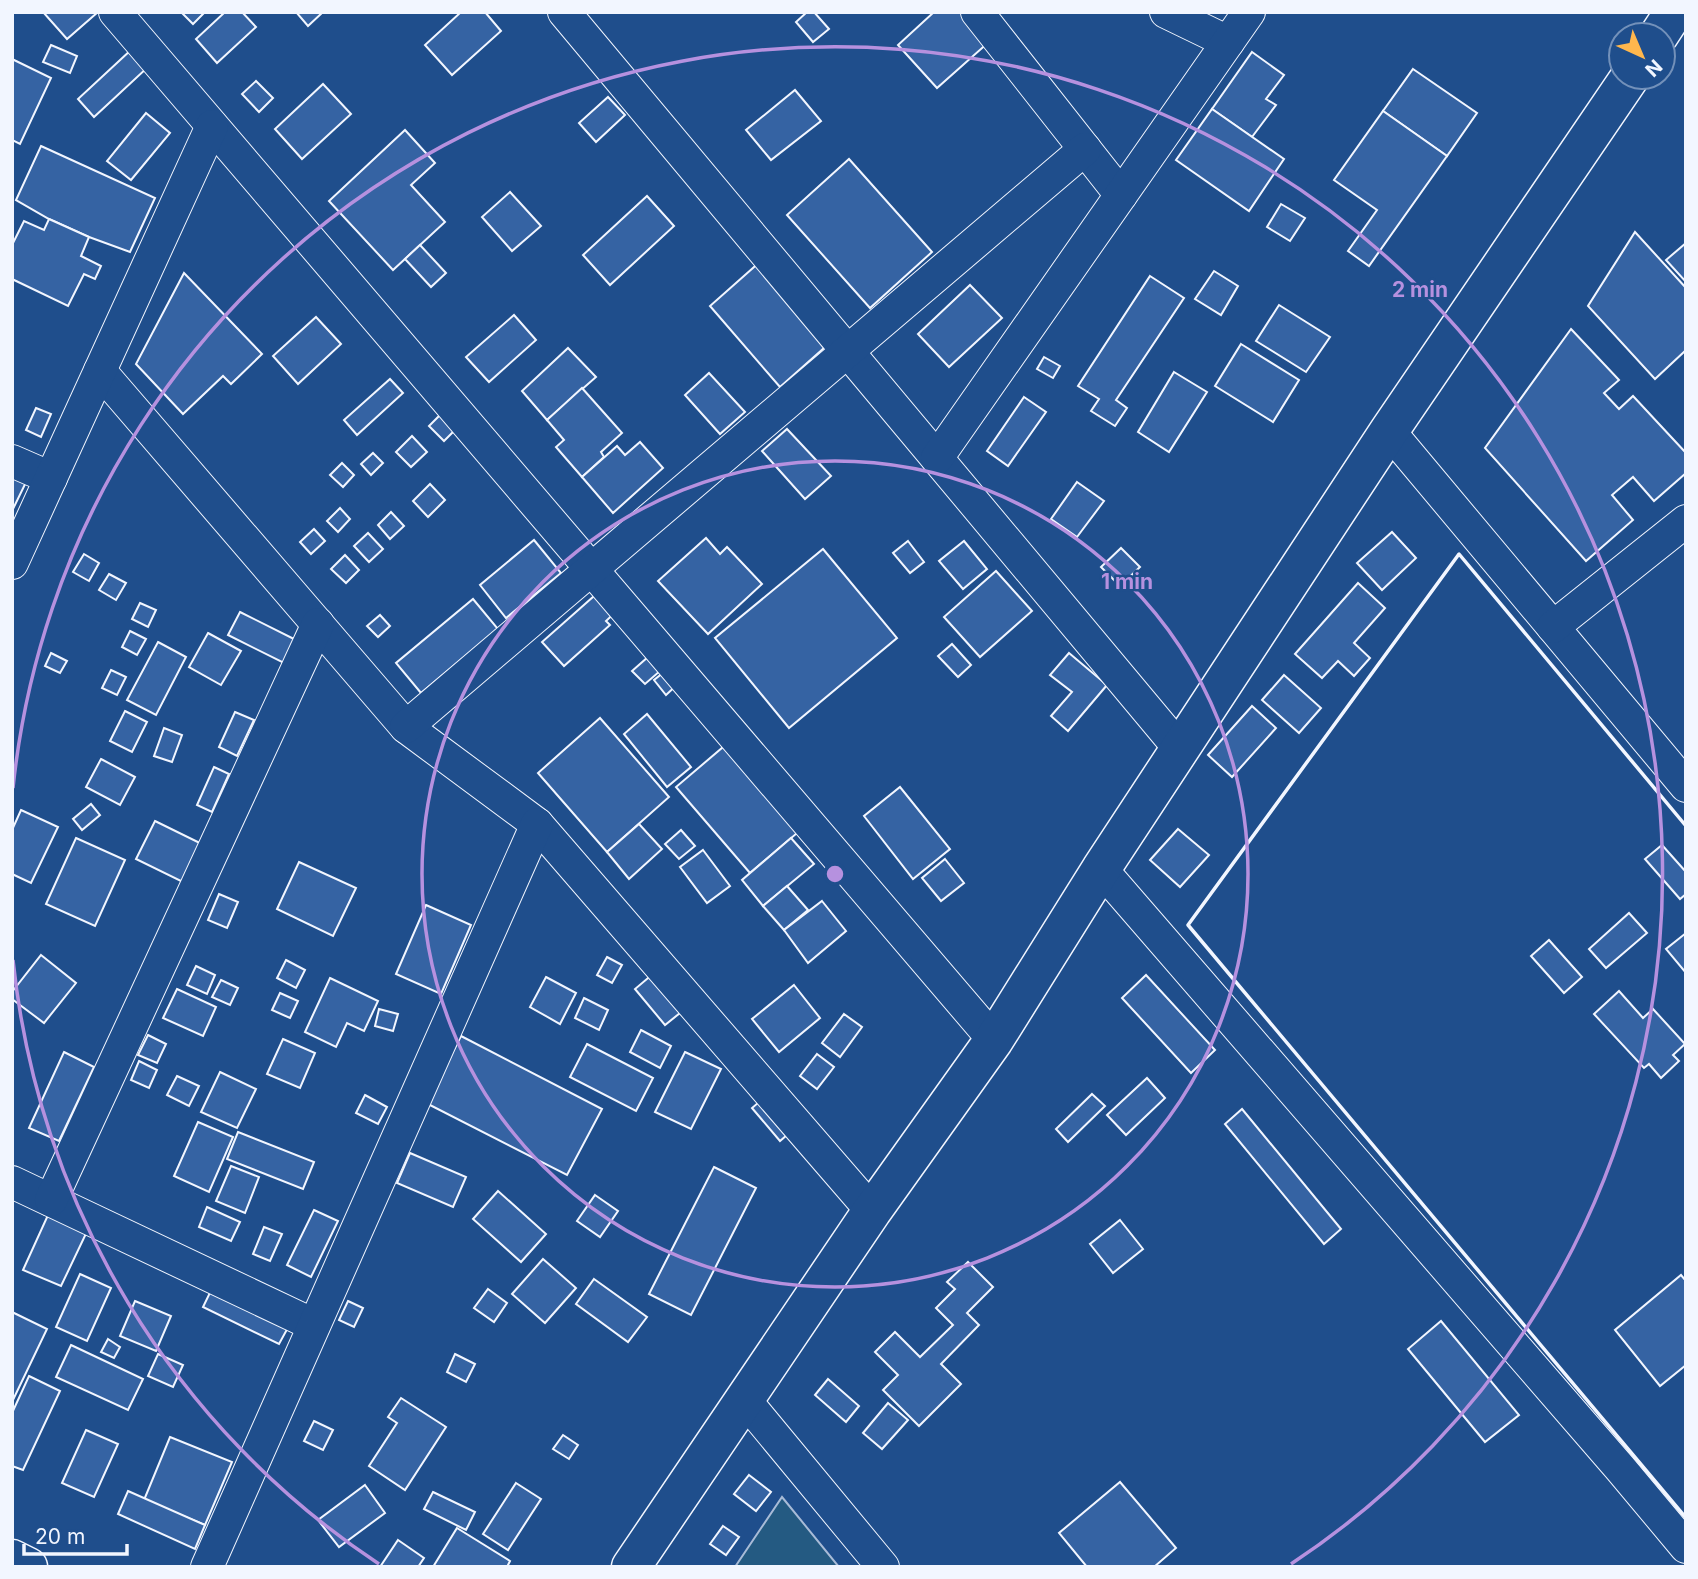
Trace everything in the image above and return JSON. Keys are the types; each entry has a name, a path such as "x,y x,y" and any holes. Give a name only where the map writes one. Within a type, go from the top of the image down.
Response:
{"main road":[{"path":"631,1567 872,1211 994,1040 1101,869 1389,431 1620,91"},
{"path":"12,1559 28,1567"}],"street":[{"path":"115,12 994,1040"},
{"path":"564,12 1180,749"},
{"path":"977,12 1121,195"},
{"path":"1166,12 1228,42"},
{"path":"937,458 1249,12"},
{"path":"12,563 212,126"},
{"path":"407,727 1085,149"},
{"path":"100,371 407,727 537,824 872,1211"},
{"path":"1389,431 1686,786"},
{"path":"12,461 51,478"},
{"path":"1553,627 1686,521"},
{"path":"51,1200 318,624"},
{"path":"207,1567 537,824"},
{"path":"1101,869 1686,1547"},
{"path":"12,1182 314,1325"},
{"path":"744,1399 883,1567"}],"shaded area":[{"path":"782,1497 839,1567 735,1567"}],"building":[{"path":"43,12 98,12 67,39"},
{"path":"181,12 205,12 193,24"},
{"path":"225,12 242,12 256,27 217,63 196,39"},
{"path":"296,12 323,12 308,26"},
{"path":"461,12 485,12 501,31 452,75 425,45"},
{"path":"807,12 814,12 829,29 813,42 796,22"},
{"path":"934,12 965,12 990,41 937,88 898,45"},
{"path":"51,45 77,56 70,73 43,62"},
{"path":"132,49 148,67 94,117 78,99"},
{"path":"1252,52 1284,75 1266,99 1276,105 1252,137 1212,109"},
{"path":"12,59 51,78 20,144 12,140"},
{"path":"1413,69 1477,113 1447,156 1383,111"},
{"path":"256,81 273,98 259,112 242,94"},
{"path":"323,84 351,114 302,159 275,129"},
{"path":"795,90 821,121 771,160 746,130"},
{"path":"608,97 625,115 596,142 579,123"},
{"path":"1212,109 1284,159 1249,211 1176,160"},
{"path":"1383,111 1447,156 1369,266 1348,251 1377,210 1334,180"},
{"path":"146,113 170,133 131,180 107,161"},
{"path":"405,130 435,163 411,185 445,222 393,270 329,201"},
{"path":"41,146 155,198 130,252 49,219 16,200"},
{"path":"849,159 932,252 870,308 787,215"},
{"path":"510,192 541,226 512,251 482,217"},
{"path":"647,196 674,226 610,285 583,255"},
{"path":"1281,204 1305,218 1290,241 1267,227"},
{"path":"49,219 89,237 81,256 101,266 95,279 84,274 68,306 12,279 12,245 24,221 44,230"},
{"path":"1635,232 1686,288 1686,350 1655,379 1588,306"},
{"path":"1686,243 1686,282 1666,260"},
{"path":"420,245 446,273 431,287 405,259"},
{"path":"762,260 833,340 780,387 710,306"},
{"path":"1214,271 1238,286 1221,315 1195,299"},
{"path":"184,273 262,354 231,384 223,376 183,414 136,364"},
{"path":"1150,276 1184,298 1116,400 1127,408 1115,426 1091,411 1099,399 1078,386"},
{"path":"970,285 1002,318 949,367 918,334"},
{"path":"1279,305 1330,337 1306,372 1256,341"},
{"path":"514,315 536,340 489,382 466,357"},
{"path":"316,317 341,344 298,384 273,356"},
{"path":"1571,329 1619,380 1604,393 1619,409 1633,396 1686,453 1686,473 1654,501 1633,477 1612,495 1633,520 1586,561 1485,448"},
{"path":"1241,344 1299,380 1273,422 1215,386"},
{"path":"568,348 596,377 547,420 522,391"},
{"path":"1044,357 1060,366 1053,378 1037,369"},
{"path":"1174,372 1207,392 1169,452 1138,432"},
{"path":"709,373 745,412 720,434 685,395"},
{"path":"390,379 403,393 357,435 344,420"},
{"path":"582,388 622,433 601,452 604,457 582,477 556,447 564,440 547,420"},
{"path":"1024,397 1046,412 1008,466 987,451"},
{"path":"36,408 51,414 41,437 26,430"},
{"path":"442,413 457,428 444,441 429,426"},
{"path":"787,429 831,476 805,499 762,451"},
{"path":"412,436 427,452 411,467 396,452"},
{"path":"640,442 663,468 613,513 582,477 617,446 625,455"},
{"path":"373,453 383,463 371,475 361,464"},
{"path":"12,463 31,472 12,511"},
{"path":"342,463 354,475 343,487 330,475"},
{"path":"1077,482 1104,501 1077,537 1051,519"},
{"path":"430,484 445,500 428,517 413,501"},
{"path":"340,508 350,519 338,532 327,521"},
{"path":"391,512 404,526 390,539 378,525"},
{"path":"314,529 325,541 311,554 300,542"},
{"path":"1392,532 1416,558 1382,590 1357,563"},
{"path":"368,533 383,549 369,562 354,546"},
{"path":"706,538 720,554 727,547 762,584 708,634 658,581"},
{"path":"534,540 561,573 506,618 480,585"},
{"path":"908,541 924,562 910,573 893,553"},
{"path":"964,541 987,569 963,589 939,561"},
{"path":"1121,548 1140,567 1120,586 1101,567"},
{"path":"823,549 897,638 789,728 715,638"},
{"path":"84,554 99,563 89,581 73,572"},
{"path":"345,555 359,570 346,583 331,569"},
{"path":"996,571 1032,611 980,657 944,617"},
{"path":"109,574 126,583 116,600 99,590"},
{"path":"1358,583 1385,608 1354,643 1370,658 1354,676 1338,661 1322,678 1295,654"},
{"path":"602,589 619,609 606,621 610,625 564,666 542,642"},
{"path":"473,599 498,629 421,693 396,663"},
{"path":"140,603 156,610 148,627 132,619"},
{"path":"240,612 296,640 284,663 228,635"},
{"path":"380,615 390,626 378,637 367,626"},
{"path":"130,631 146,639 137,655 122,647"},
{"path":"208,633 241,651 221,685 189,667"},
{"path":"158,642 186,657 156,715 127,700"},
{"path":"952,644 971,665 958,677 938,656"},
{"path":"51,653 67,661 60,673 45,666"},
{"path":"1069,653 1107,685 1068,731 1051,716 1072,692 1050,675"},
{"path":"648,657 660,671 645,684 632,671"},
{"path":"668,669 679,683 666,695 654,680"},
{"path":"111,670 126,677 117,695 102,688"},
{"path":"1284,675 1321,708 1299,733 1262,700"},
{"path":"1252,706 1276,728 1232,777 1208,755"},
{"path":"125,711 147,722 132,752 110,741"},
{"path":"235,712 254,720 237,756 219,747"},
{"path":"647,714 691,767 667,787 624,734"},
{"path":"600,718 669,797 607,852 538,773"},
{"path":"164,728 182,735 172,762 154,756"},
{"path":"729,742 803,828 750,873 676,787"},
{"path":"101,759 135,777 120,805 86,787"},
{"path":"214,767 229,774 212,812 197,805"},
{"path":"900,787 950,849 913,879 864,816"},
{"path":"91,804 100,815 82,830 73,819"},
{"path":"21,810 58,827 31,883 12,874 12,830"},
{"path":"155,821 210,848 191,886 136,859"},
{"path":"639,824 662,849 629,879 607,852"},
{"path":"1178,829 1209,855 1180,887 1150,860"},
{"path":"681,830 695,846 679,859 665,844"},
{"path":"76,838 125,860 95,926 46,904"},
{"path":"791,838 814,864 763,906 742,880"},
{"path":"1662,845 1686,872 1686,894 1680,899 1645,859"},
{"path":"703,850 730,886 707,903 680,867"},
{"path":"945,859 964,883 941,901 922,878"},
{"path":"299,862 356,888 333,936 277,909"},
{"path":"787,886 808,910 784,930 763,906"},
{"path":"219,894 238,902 227,928 208,920"},
{"path":"822,901 846,931 808,963 784,930"},
{"path":"426,905 471,925 441,994 396,974"},
{"path":"1629,913 1647,933 1606,968 1589,949"},
{"path":"1686,933 1686,973 1666,949"},
{"path":"1549,940 1582,977 1564,993 1531,956"},
{"path":"41,955 76,983 44,1023 12,999 12,992"},
{"path":"607,957 622,965 612,983 597,975"},
{"path":"286,960 305,970 296,988 277,978"},
{"path":"196,966 215,975 207,994 187,985"},
{"path":"660,968 690,1005 665,1025 635,989"},
{"path":"1146,975 1215,1050 1191,1073 1122,998"},
{"path":"546,977 576,993 560,1024 530,1007"},
{"path":"330,978 378,1001 364,1031 347,1023 336,1047 305,1032"},
{"path":"221,980 238,988 230,1005 212,997"},
{"path":"794,985 820,1018 779,1052 752,1019"},
{"path":"177,989 216,1007 203,1036 163,1018"},
{"path":"1619,991 1643,1018 1653,1009 1685,1044 1673,1055 1679,1061 1661,1078 1649,1064 1644,1068 1594,1014"},
{"path":"280,993 298,1001 290,1018 272,1010"},
{"path":"584,998 608,1010 599,1030 575,1018"},
{"path":"379,1009 398,1014 393,1031 375,1026"},
{"path":"844,1014 862,1027 840,1057 822,1043"},
{"path":"641,1030 671,1046 660,1068 630,1052"},
{"path":"148,1035 166,1044 157,1063 138,1055"},
{"path":"461,1036 602,1109 567,1175 426,1103"},
{"path":"283,1039 315,1053 300,1088 267,1074"},
{"path":"587,1044 653,1078 636,1111 570,1077"},
{"path":"64,1052 94,1067 59,1141 29,1128"},
{"path":"685,1052 721,1069 691,1129 655,1112"},
{"path":"817,1054 834,1067 817,1089 800,1076"},
{"path":"139,1061 157,1070 149,1088 131,1080"},
{"path":"220,1072 256,1089 237,1128 201,1112"},
{"path":"177,1076 199,1086 189,1106 167,1095"},
{"path":"1147,1078 1165,1098 1126,1135 1107,1115"},
{"path":"1092,1094 1105,1106 1068,1142 1056,1129"},
{"path":"365,1095 387,1107 378,1124 356,1113"},
{"path":"766,1096 794,1129 780,1141 752,1108"},
{"path":"1242,1109 1341,1229 1324,1244 1225,1124"},
{"path":"198,1122 233,1137 209,1192 174,1176"},
{"path":"238,1132 314,1162 303,1189 227,1159"},
{"path":"410,1153 466,1177 453,1207 397,1183"},
{"path":"231,1166 259,1177 245,1213 216,1201"},
{"path":"714,1167 756,1188 691,1315 649,1294"},
{"path":"498,1191 546,1234 521,1262 473,1219"},
{"path":"595,1195 618,1211 600,1237 577,1221"},
{"path":"53,1204 92,1221 61,1286 23,1270"},
{"path":"207,1207 240,1222 231,1241 199,1227"},
{"path":"314,1210 338,1221 311,1277 287,1265"},
{"path":"1120,1220 1143,1249 1113,1273 1090,1244"},
{"path":"264,1227 282,1234 270,1261 253,1254"},
{"path":"543,1259 576,1288 545,1323 512,1294"},
{"path":"968,1262 993,1287 967,1313 979,1325 941,1364 961,1384 919,1426 883,1390 898,1375 875,1352 895,1332 920,1357 953,1325 936,1308 955,1289 947,1282"},
{"path":"80,1274 111,1288 87,1341 56,1327"},
{"path":"219,1274 296,1313 279,1344 203,1307"},
{"path":"1681,1275 1686,1281 1686,1365 1660,1386 1615,1330"},
{"path":"594,1279 647,1317 628,1342 576,1304"},
{"path":"488,1289 507,1303 494,1322 474,1308"},
{"path":"135,1301 171,1316 156,1351 120,1336"},
{"path":"348,1301 363,1308 354,1327 339,1320"},
{"path":"12,1312 47,1329 12,1402"},
{"path":"1441,1321 1519,1415 1485,1442 1408,1349"},
{"path":"108,1339 120,1347 114,1358 101,1352"},
{"path":"71,1345 143,1379 128,1410 56,1377"},
{"path":"158,1354 183,1365 173,1387 148,1376"},
{"path":"455,1354 475,1364 466,1382 447,1372"},
{"path":"29,1376 60,1391 23,1470 12,1466 12,1413"},
{"path":"828,1379 859,1406 846,1422 815,1395"},
{"path":"401,1398 446,1427 405,1490 369,1466 397,1423 388,1417"},
{"path":"888,1403 908,1420 882,1449 863,1433"},
{"path":"314,1421 333,1430 323,1450 304,1441"},
{"path":"86,1430 118,1444 94,1497 62,1483"},
{"path":"563,1435 578,1445 569,1459 553,1449"},
{"path":"170,1437 232,1462 205,1525 144,1500"},
{"path":"749,1475 771,1492 756,1511 734,1494"},
{"path":"1120,1482 1176,1548 1154,1567 1087,1567 1059,1533"},
{"path":"516,1483 541,1499 508,1550 483,1534"},
{"path":"365,1485 385,1513 339,1547 318,1520"},
{"path":"128,1491 205,1525 195,1549 118,1514"},
{"path":"433,1492 475,1512 466,1530 424,1509"},
{"path":"723,1526 739,1537 726,1555 710,1544"},
{"path":"457,1528 510,1561 507,1567 433,1567"},
{"path":"398,1540 424,1558 418,1567 380,1567"}],"wall":[{"path":"1686,826 1459,554 1188,925 1686,1518"}]}
